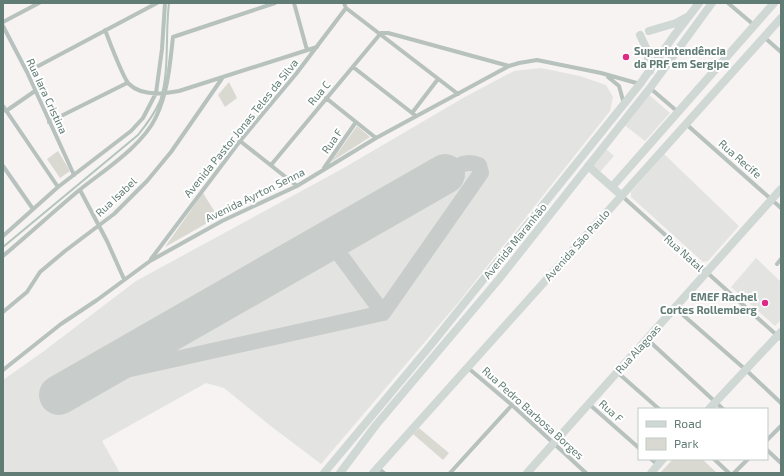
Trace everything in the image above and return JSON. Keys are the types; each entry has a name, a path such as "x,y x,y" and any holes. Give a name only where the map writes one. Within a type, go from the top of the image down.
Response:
{"main road":[{"name":"Avenida Maranhão","path":"324,473 425,352 624,105 699,3"},
{"name":"Avenida Maranhão","path":"340,473 376,425 509,265 650,88 712,3"},
{"path":"612,187 774,3"},
{"path":"649,31 676,23 689,16"},
{"name":"Avenida São Paulo","path":"378,471 467,367 781,18"},
{"path":"640,35 647,50 650,71"},
{"name":"Rua Natal","path":"588,166 622,196"},
{"name":"Rua Alagoas","path":"528,473 781,189"},
{"path":"500,259 509,265"},
{"path":"710,408 780,335"},
{"path":"651,473 661,462"}],"street":[{"path":"3,22 39,3"},
{"path":"27,72 157,3"},
{"path":"4,233 58,187 131,131 143,118 156,93 162,49 165,3"},
{"path":"3,256 80,190 119,159 144,134 156,118 166,94 173,37 275,3"},
{"path":"294,3 307,50"},
{"path":"344,3 346,8 381,33 458,94"},
{"path":"728,3 754,25"},
{"name":"Avenida Pastor Jonas Teles da Silva","path":"150,260 240,141 318,46 346,8"},
{"name":"Rua Iara Cristina","path":"3,26 5,34 27,72 74,175"},
{"path":"105,30 127,82 135,89 166,94 318,46"},
{"path":"381,33 388,33 509,66"},
{"name":"Rua C","path":"271,165 381,33"},
{"path":"764,37 781,52"},
{"name":"Avenida Ayrton Senna","path":"3,370 61,324 97,300 150,260 222,221 298,186 414,114 458,94 509,66 537,60 601,73 640,84"},
{"path":"353,67 414,114 438,79"},
{"name":"Avenida Ayrton Senna","path":"601,73 611,78 619,86 624,105"},
{"name":"Rua Isabel","path":"3,312 27,292 40,272 130,199 147,181 171,152 223,77"},
{"path":"49,122 127,82"},
{"path":"650,88 678,113"},
{"path":"6,111 35,91"},
{"path":"326,98 376,138"},
{"path":"3,106 58,187"},
{"name":"Rua F","path":"322,170 356,122"},
{"name":"Rua Recife","path":"686,124 781,208"},
{"path":"240,141 298,186"},
{"path":"3,166 33,209"},
{"path":"80,190 124,279"},
{"name":"Rua Natal","path":"622,196 706,272 780,335"},
{"path":"776,264 781,259"},
{"path":"675,308 746,370 781,403"},
{"path":"647,339 722,408"},
{"name":"Rua Pedro Barbosa Borges","path":"467,367 512,405 586,473"},
{"path":"617,372 658,408"},
{"name":"Rua F","path":"589,404 638,447"},
{"path":"450,473 512,405"},
{"path":"768,439 781,426"},
{"path":"768,451 781,462"},
{"path":"715,460 729,473"},
{"path":"734,473 747,460"}],"shaded area":[{"path":"541,68 580,76 606,85 613,97 610,111 458,303 321,464 224,388 206,383 102,441 120,473 3,473 3,380 44,351 136,281 342,169 463,98 514,71"},
{"path":"648,94 670,113 645,141 623,124"},
{"path":"606,149 614,156 600,172 592,166"},
{"path":"664,154 739,226 708,261 703,262 631,197 631,192"},
{"name":"EMEF Rachel Cortes Rollemberg","path":"756,258 781,282 781,320 775,326 731,287"}],"green space":[{"path":"229,82 237,98 225,107 218,95"},
{"path":"357,126 370,137 331,162"},
{"path":"58,151 70,171 60,178 47,159"},
{"path":"203,193 218,217 165,247"},
{"path":"419,428 449,453 443,460 413,434"},
{"path":"672,460 703,460 717,473 660,473"}],"waterway":[{"path":"3,247 138,135 150,119 160,101 165,78 169,3"}],"taxiway":[{"path":"90,378 383,313 481,173 479,165 474,163 465,163 457,166 445,174"},
{"path":"329,240 383,313"}],"runway":[{"path":"59,395 445,174"}],"place":[{"name":"Superintendência da PRF em Sergipe","path":"626,57"},
{"name":"EMEF Rachel Cortes Rollemberg","path":"765,303"}]}
